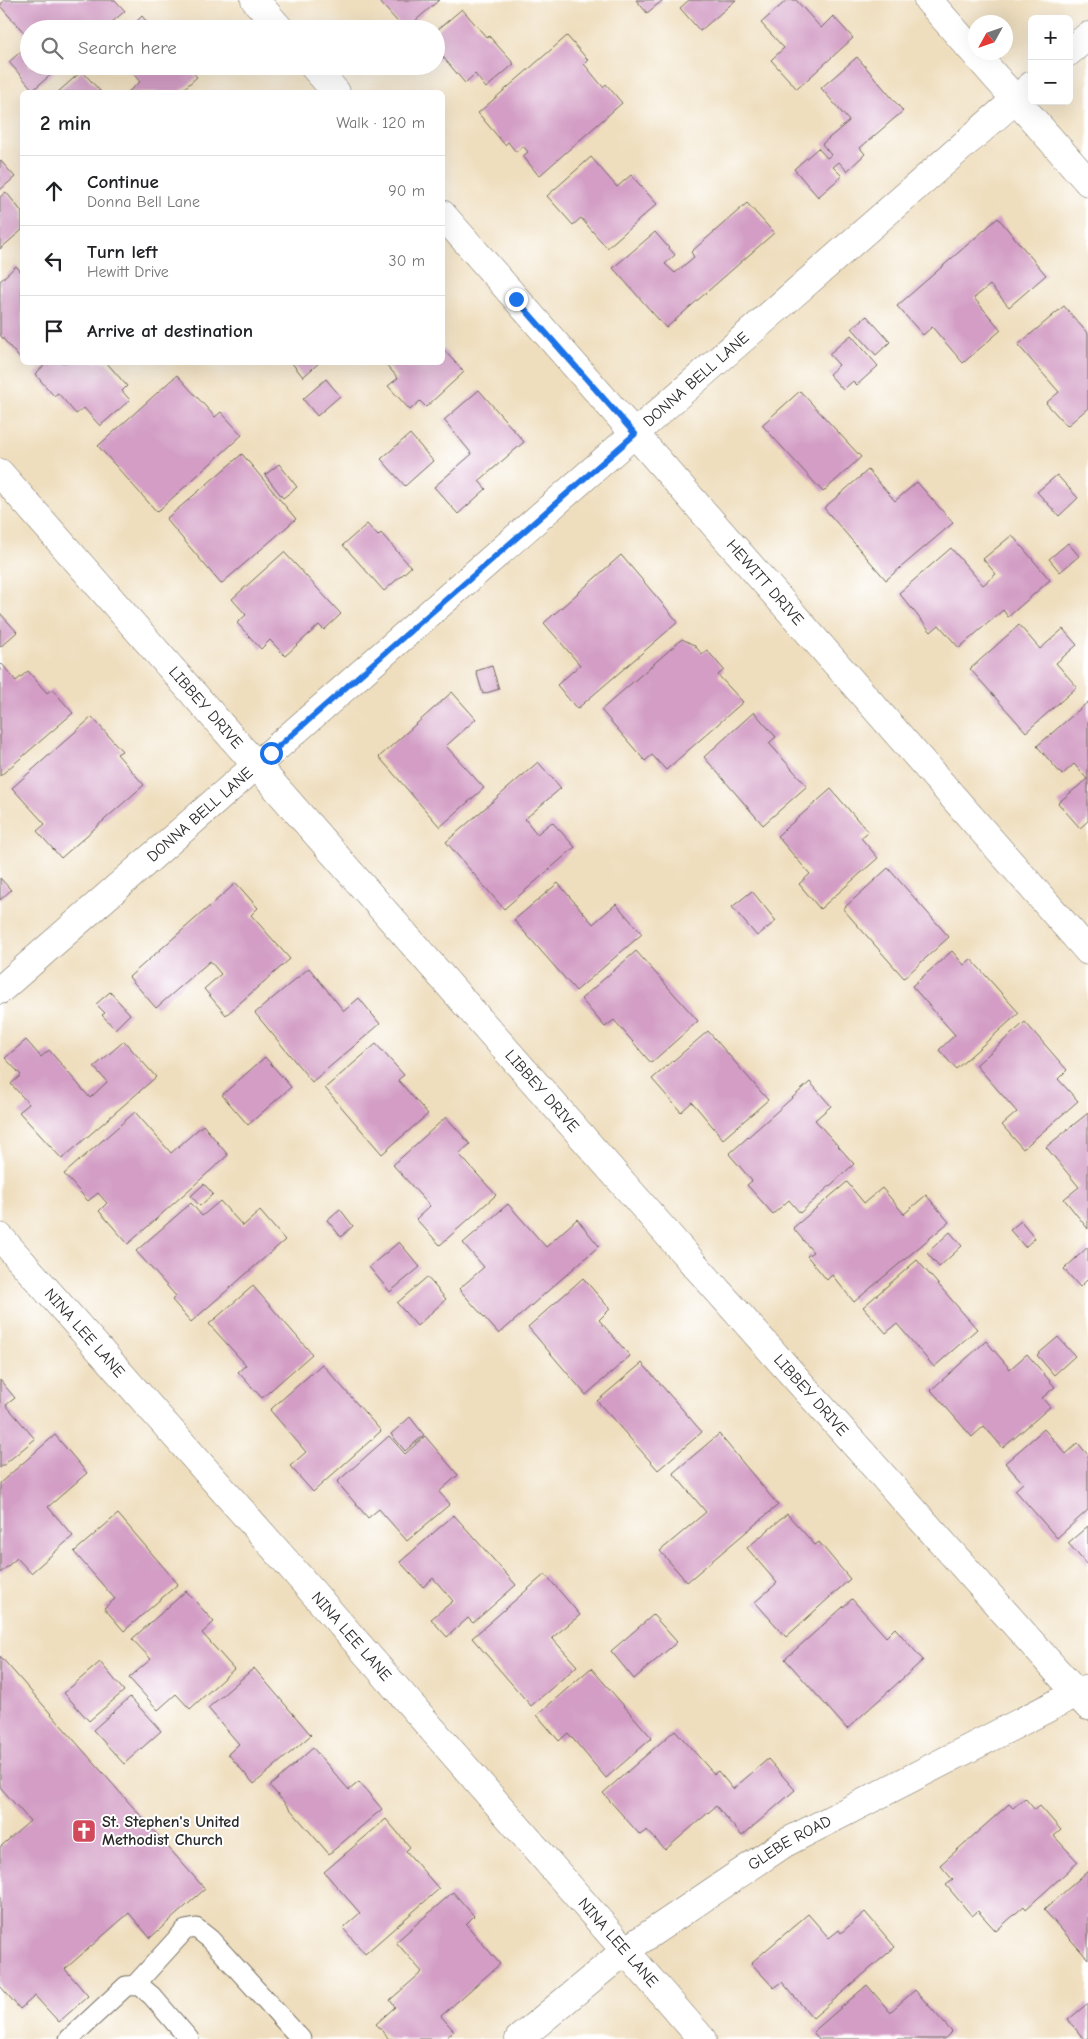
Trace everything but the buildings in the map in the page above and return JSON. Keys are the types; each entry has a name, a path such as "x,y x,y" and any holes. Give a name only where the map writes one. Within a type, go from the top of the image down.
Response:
{"street":[{"path":"255,0 272,20"},
{"path":"928,0 1024,92 1088,182"},
{"path":"1073,49 1088,36"},
{"path":"321,75 334,90"},
{"name":"DONNA BELL LANE","path":"0,990 1024,92"},
{"name":"HEWITT DRIVE","path":"445,217 1088,951"},
{"name":"LIBBEY DRIVE","path":"0,473 678,1246 1084,1696"},
{"name":"NINA LEE LANE","path":"0,1237 290,1565 702,2039"},
{"name":"GLEBE ROAD","path":"519,2039 626,1950 785,1843 1084,1696"}],"lane":[{"path":"134,1986 185,1930 196,1928 210,1939 301,2039"},
{"path":"76,2037 126,1986 139,1985 152,1996 189,2039"}],"place":[{"name":"St. Stephen's United Methodist Church","path":"84,1831"}],"route":[{"path":"271,753 635,434 516,299"}]}
